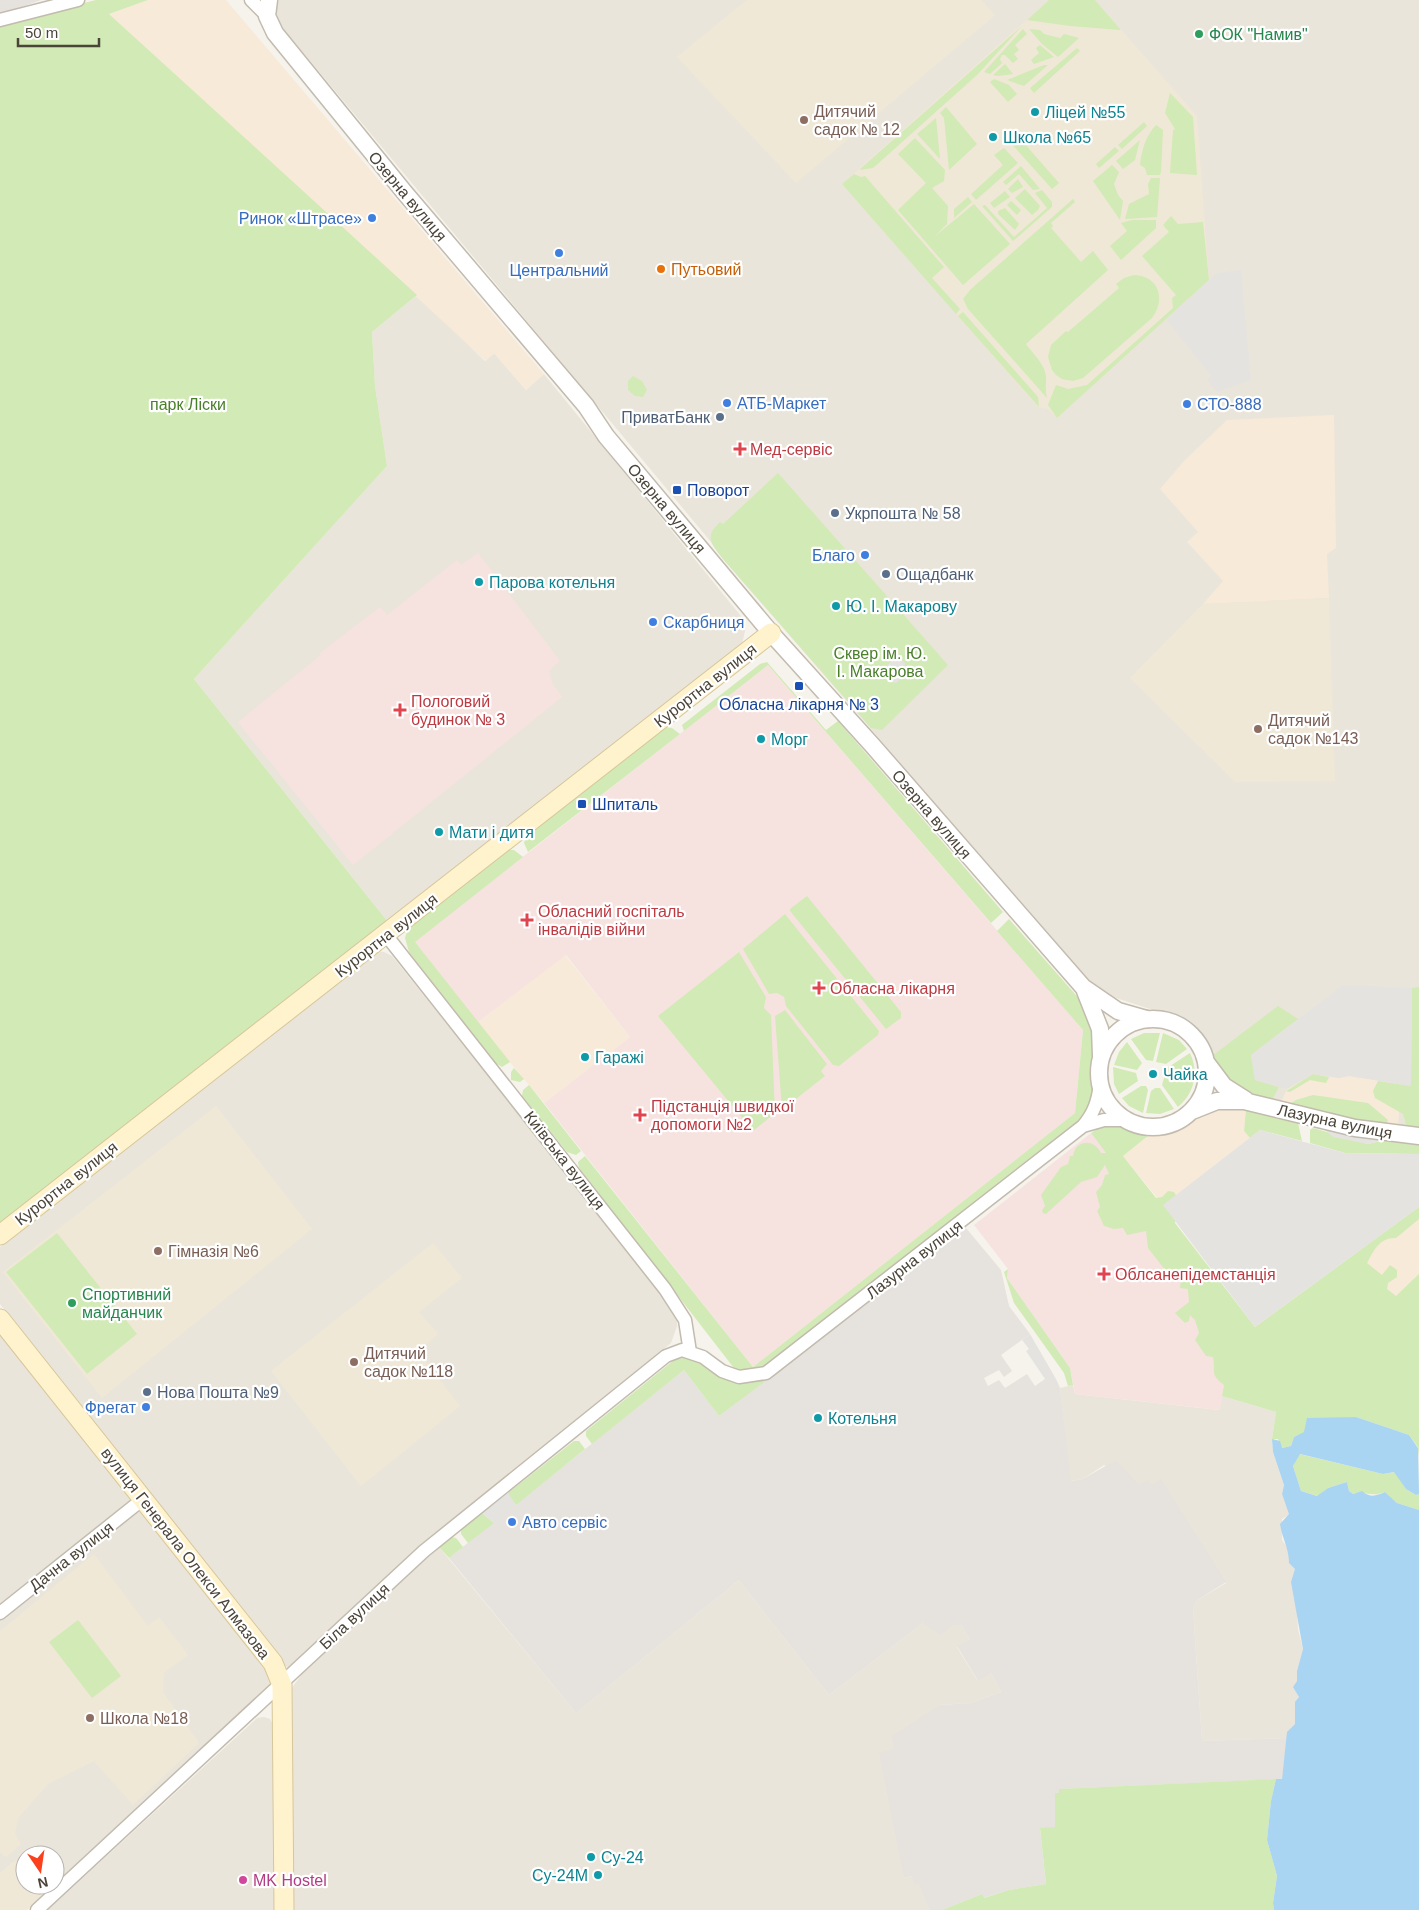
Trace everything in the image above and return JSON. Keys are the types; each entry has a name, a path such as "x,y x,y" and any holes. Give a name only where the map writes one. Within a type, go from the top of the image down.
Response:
{"main road":[{"name":"Курортна вулиця","path":"0,1235 386,936 771,633"},
{"name":"вулиця Генерала Олекси Алмазова","path":"0,1319 273,1663 282,1685 284,1910"}],"street":[{"path":"0,20 78,0"},
{"path":"251,0 268,8"},
{"name":"Озерна вулиця","path":"268,8 275,33 392,178 586,406 606,436 771,633 873,746 1083,987 1118,1011 1146,1019"},
{"name":"Київська вулиця","path":"386,936 665,1289 685,1320 690,1352"},
{"name":"Озерна вулиця","path":"1083,987 1100,1029 1101,1058"},
{"path":"1146,1019 1172,1022 1186,1030 1198,1043 1206,1062 1207,1072 1203,1093 1192,1111 1176,1122 1158,1127 1142,1126 1126,1120 1109,1105 1100,1084 1101,1058 1109,1042 1122,1029 1146,1019"},
{"name":"Лазурна вулиця","path":"1206,1062 1224,1086 1251,1102"},
{"name":"Лазурна вулиця","path":"690,1352 703,1357 722,1371 739,1377 766,1373 1083,1126 1093,1112 1098,1099 1100,1084"},
{"name":"Лазурна вулиця","path":"1192,1111 1224,1100 1251,1102 1355,1128 1419,1136"},
{"name":"Лазурна вулиця","path":"1083,1126 1104,1120 1126,1120"},
{"name":"Біла вулиця","path":"37,1910 431,1545 666,1356 682,1350 690,1352"},
{"name":"Дачна вулиця","path":"0,1613 143,1499"}],"shaded area":[{"path":"0,0 41,0 0,15"},
{"name":"Ринок «Штрасе»","path":"148,0 226,0 544,374 526,390 494,353 486,361 109,14"},
{"path":"279,0 1419,0 1419,1128 1386,1126 1254,1094 1216,1067 1204,1037 1184,1020 1113,997 1091,982 723,559 711,542 276,20 275,8"},
{"name":"Дитячий садок № 12","path":"747,0 981,0 995,15 796,183 677,57"},
{"path":"1049,0 1095,0 1197,116 1209,280 1057,418 1048,409 1038,407 842,184"},
{"path":"1241,270 1251,380 1217,392 1207,380 1211,376 1166,319 1217,273"},
{"path":"417,295 485,361 494,353 526,390 544,374 745,621 746,627 742,644 388,922 194,679 387,466 375,386 372,332"},
{"path":"1334,415 1336,548 1327,554 1329,598 1203,604 1223,581 1187,542 1198,532 1160,489 1184,461 1227,420"},
{"name":"Пологовий будинок № 3","path":"478,553 560,661 549,671 552,683 562,697 353,865 238,722 321,655 320,653 380,607 387,615 457,560 461,565"},
{"name":"Дитячий садок №143","path":"1329,598 1335,781 1235,782 1130,678 1203,604"},
{"path":"898,656 905,663 903,677 896,683 888,681 880,671"},
{"name":"Обласна лікарня","path":"768,665 1083,1030 1075,1113 753,1367 544,1103 630,1037 566,955 477,1023 414,942"},
{"path":"377,951 392,956 631,1253 670,1307 677,1319 677,1326 671,1343 411,1553 296,1663 288,1667 282,1665 41,1362 32,1345 0,1304 0,1247"},
{"path":"565,955 630,1037 544,1103 477,1023"},
{"path":"1343,985 1412,988 1411,1086 1349,1076 1339,1078 1313,1074 1287,1089 1255,1080 1251,1055"},
{"path":"1313,1074 1339,1078 1349,1076 1401,1084 1398,1127 1281,1102 1287,1089"},
{"name":"Гімназія №6","path":"216,1106 312,1229 102,1398 3,1272"},
{"path":"1218,1106 1246,1109 1244,1131 1250,1138 1163,1205 1123,1156 1154,1131 1175,1129 1188,1122 1199,1112"},
{"path":"1260,1130 1345,1153 1419,1154 1419,1207 1255,1327 1163,1205"},
{"path":"1325,1130 1381,1141 1368,1144 1333,1137"},
{"name":"Облсанепідемстанція","path":"1091,1133 1219,1297 1227,1366 1220,1410 1075,1394 1070,1368 1007,1278 1008,1269 974,1225"},
{"path":"1419,1207 1419,1287 1398,1304 1357,1252"},
{"path":"966,1228 1001,1270 1009,1306 1030,1334 1001,1355 1012,1371 1004,1377 999,1370 984,1378 988,1386 999,1380 1005,1388 1027,1374 1035,1386 1045,1379 1056,1379 1060,1388 1071,1481 1083,1479 1116,1460 1139,1485 1148,1480 1152,1485 1161,1479 1226,1582 1196,1601 1193,1609 1202,1741 1287,1738 1282,1779 1060,1789 1060,1793 1055,1793 1055,1827 1040,1829 1046,1884 1009,1890 983,1898 982,1894 942,1910 929,1910 919,1884 915,1885 912,1876 904,1878 879,1753 894,1749 892,1736 940,1705 971,1703 1001,1692 991,1673 978,1681 957,1646 970,1639 961,1625 953,1625 940,1635 923,1623 829,1695 739,1580 576,1713 449,1558 684,1370 719,1416"},
{"name":"Дитячий садок №118","path":"433,1243 462,1278 419,1312 438,1334 418,1352 460,1406 361,1486 271,1371"},
{"path":"0,1328 133,1497 131,1501 0,1605"},
{"path":"1030,1334 1056,1379 1045,1379 1026,1351 1029,1349 1022,1340"},
{"path":"1073,1385 1075,1394 1219,1410 1222,1396 1276,1412 1272,1439 1273,1452 1284,1485 1282,1494 1290,1514 1282,1519 1282,1540 1289,1550 1289,1563 1295,1569 1298,1629 1303,1649 1297,1671 1297,1681 1294,1687 1299,1697 1295,1703 1295,1724 1288,1732 1287,1738 1202,1741 1193,1609 1196,1601 1226,1583 1151,1485 1139,1485 1104,1465 1083,1479 1070,1481 1060,1388"},
{"path":"508,1493 516,1505 494,1523 482,1513"},
{"path":"142,1509 269,1665 273,1680 270,1686 65,1875 65,1845 15,1845 15,1862 0,1874 0,1620 137,1511"},
{"path":"439,1547 576,1713 739,1580 829,1695 923,1623 961,1625 970,1639 957,1647 977,1680 991,1673 1001,1692 971,1703 940,1705 894,1749 904,1878 912,1876 919,1883 929,1910 293,1910 291,1689 305,1670"},
{"name":"Школа №18","path":"94,1554 148,1626 159,1617 188,1655 164,1673 163,1692 199,1743 133,1805 94,1761 48,1784 18,1818 15,1834 21,1844 15,1845 15,1849 6,1857 0,1852 0,1631"},
{"path":"264,1717 270,1719 274,1726 274,1910 48,1910 65,1895 257,1718"},
{"path":"15,1861 15,1895 43,1895 27,1910 0,1910 0,1874"}],"green space":[{"name":"парк Ліски","path":"96,0 148,0 109,14 417,295 372,332 375,386 387,466 194,679 388,922 0,1225 0,24"},
{"path":"1049,0 1095,0 1121,30 1027,20"},
{"path":"1022,26 977,75 873,168 859,170"},
{"path":"1023,29 1027,34 1015,45 1019,50 1014,54 1018,59 1013,63 1005,55 1002,55 1000,59 1002,63 990,74 984,72"},
{"path":"1029,29 1040,30 1044,34 1060,38 1064,34 1079,38 1058,57 1042,44"},
{"path":"1040,45 1054,57 1034,64 1031,60 1039,53 1036,48"},
{"path":"1077,48 1080,51 1034,93 1030,88"},
{"path":"1005,64 1013,74 993,75"},
{"path":"1048,65 1024,86 1007,80"},
{"path":"994,79 1009,85 1017,94 1008,102 990,82"},
{"path":"1170,93 1193,117 1197,175 1170,173 1173,130 1175,129 1165,113"},
{"path":"946,107 977,144 949,170 944,118 940,113"},
{"path":"936,118 940,159 917,134"},
{"path":"1144,122 1147,126 1122,149 1118,145"},
{"path":"1156,125 1163,130 1161,172 1160,175 1147,175 1145,168 1140,165 1147,139"},
{"path":"1017,135 1059,183 1052,189 1010,142"},
{"path":"915,138 945,170 944,181 932,188 948,206 947,224 934,237 974,204 1010,244 963,285 898,210 926,183 898,154"},
{"path":"1140,140 1135,160 1123,169 1116,161"},
{"path":"1115,147 1119,151 1099,168 1096,164"},
{"path":"1004,148 1018,163 976,200 971,194 1003,165 994,155"},
{"path":"1112,165 1119,172 1114,184 1118,195 1123,201 1120,220 1093,181"},
{"path":"1021,166 1040,189 1033,190 1019,174 1006,185 1003,182"},
{"path":"854,174 861,177 865,176 944,267 932,278 960,309 956,314 842,184"},
{"path":"1151,178 1160,178 1157,217 1125,219 1129,204 1149,194 1148,184"},
{"path":"1018,179 1023,187 1012,193 1008,189"},
{"path":"1025,189 1040,206 1032,215 1015,198"},
{"path":"1042,190 1052,202 1052,207 1013,241 982,206 985,205 1014,237 1047,208 1035,193"},
{"path":"1005,191 1010,197 994,208 990,203"},
{"path":"968,197 972,202 954,218 954,209"},
{"path":"1073,199 1075,202 1051,223 1053,226 1051,228 1081,262 1093,251 1108,270 1026,344 1044,369 1047,398 968,309 963,299 970,290"},
{"path":"1011,201 1021,210 1017,215 1007,205"},
{"path":"1005,208 1019,224 1015,230 998,214 998,211"},
{"path":"1171,216 1178,224 1203,222 1209,280 1057,418 1048,405 1056,385 1068,389 1087,385 1173,308 1172,298 1176,295 1142,256 1169,232 1163,225"},
{"path":"1132,220 1156,220 1156,228 1121,260 1110,246 1127,231 1121,223"},
{"path":"1134,275 1149,279 1158,290 1159,303 1152,318 1083,378 1073,381 1062,379 1056,375 1052,370 1048,357 1051,345 1119,288 1116,284 1124,278"},
{"path":"963,312 1038,397 1039,407 958,316"},
{"path":"633,376 642,381 647,390 643,397 635,396 628,390 628,381"},
{"name":"Сквер ім. Ю. І. Макарова","path":"778,473 948,665 882,730 871,728 723,559 711,540 712,532 720,522 723,524"},
{"path":"767,662 826,730 838,721 1003,912 991,923 768,665 684,731 682,725 760,664"},
{"path":"664,727 672,728 680,734 528,852 524,843 527,834"},
{"path":"509,850 514,850 523,857 415,942 510,1062 502,1067 494,1062 409,952 405,938 409,925"},
{"path":"807,896 901,1012 901,1018 886,1029 790,911"},
{"path":"785,914 879,1031 878,1035 839,1066 833,1065 786,1006 784,997 777,993 769,994 743,949"},
{"path":"1009,919 1082,1002 1090,1016 1096,1056 1092,1100 1080,1121 762,1371 737,1372 579,1168 578,1162 585,1156 753,1367 1075,1113 1083,1030 997,931"},
{"path":"739,952 766,997 764,1008 771,1015 775,1113 753,1131 658,1016"},
{"path":"1419,987 1419,1128 1407,1128 1403,1114 1375,1098 1373,1091 1378,1081 1411,1086 1412,988"},
{"path":"1278,1006 1298,1019 1251,1055 1255,1080 1279,1087 1273,1098 1267,1098 1250,1093 1226,1078 1216,1067 1212,1056"},
{"path":"785,1010 827,1064 821,1071 825,1076 782,1110 775,1016"},
{"path":"1144,1033 1160,1033 1153,1061 1146,1060 1131,1039"},
{"path":"1163,1033 1179,1040 1187,1049 1166,1064 1156,1062"},
{"path":"1127,1042 1142,1063 1137,1070 1114,1065 1119,1052"},
{"path":"1190,1053 1194,1067 1194,1082 1192,1089 1178,1107 1162,1085 1167,1068"},
{"path":"1113,1067 1136,1073 1138,1081 1119,1094 1114,1084"},
{"path":"514,1068 524,1079 520,1082 511,1080 511,1072"},
{"path":"1313,1074 1329,1077 1326,1083 1310,1080 1290,1092 1286,1091"},
{"path":"529,1085 581,1151 576,1155 567,1152 522,1096 523,1090"},
{"path":"1141,1086 1146,1086 1148,1090 1143,1113 1129,1106 1122,1098"},
{"path":"1155,1088 1160,1088 1174,1109 1160,1114 1146,1113 1151,1091"},
{"path":"1313,1095 1368,1103 1388,1120 1386,1126 1355,1121 1289,1104"},
{"path":"1246,1109 1298,1123 1302,1141 1260,1130 1250,1138 1244,1131"},
{"path":"1105,1124 1154,1131 1123,1156 1156,1198 1162,1197 1168,1191 1174,1192 1179,1207 1175,1223 1255,1327 1419,1207 1419,1219 1396,1238 1390,1238 1378,1245 1367,1263 1382,1275 1390,1265 1397,1270 1397,1277 1388,1283 1387,1289 1396,1296 1419,1274 1419,1457 1418,1447 1409,1435 1356,1417 1335,1419 1294,1437 1291,1446 1281,1448 1278,1439 1272,1439 1276,1412 1222,1396 1224,1385 1214,1373 1213,1357 1206,1356 1195,1340 1199,1333 1195,1320 1190,1315 1189,1321 1185,1323 1175,1313 1189,1302 1188,1289 1180,1288 1181,1279 1175,1275 1169,1275 1148,1248 1146,1231 1127,1235 1123,1228 1114,1229 1104,1226 1097,1211 1100,1207 1096,1192 1102,1185 1105,1175 1109,1174 1105,1165 1097,1177 1081,1182 1046,1214 1043,1213 1042,1210 1045,1206 1041,1195 1061,1167 1068,1164 1070,1156 1073,1156 1077,1147 1081,1144 1090,1143 1098,1148 1101,1153 1106,1153 1091,1133"},
{"path":"1313,1128 1368,1144 1381,1141 1419,1143 1419,1158 1416,1154 1345,1153 1310,1143 1310,1130"},
{"name":"Спортивний майданчик","path":"57,1233 137,1334 87,1374 6,1272"},
{"path":"1008,1269 1007,1278 1070,1368 1073,1385 1068,1386 1064,1373 1014,1303 1004,1272"},
{"path":"691,1356 735,1380 755,1382 767,1380 719,1416 684,1370 592,1444 586,1436 586,1431 674,1360"},
{"path":"574,1441 579,1441 585,1449 516,1505 508,1496 508,1493"},
{"path":"1299,1454 1383,1474 1395,1472 1406,1489 1416,1495 1419,1494 1419,1510 1397,1503 1385,1492 1380,1494 1353,1494 1349,1491 1347,1482 1328,1488 1318,1496 1301,1491 1293,1466"},
{"path":"482,1513 494,1523 468,1543 461,1534 461,1530"},
{"path":"452,1537 456,1538 463,1547 449,1558 439,1547"},
{"path":"78,1620 121,1676 92,1698 49,1642"},
{"path":"1276,1779 1271,1801 1267,1840 1277,1876 1273,1903 1274,1910 942,1910 982,1894 984,1898 1009,1890 1046,1884 1040,1828 1055,1827 1055,1793 1059,1793 1059,1789"}],"water":[{"path":"1356,1417 1409,1435 1418,1448 1419,1494 1416,1495 1406,1489 1394,1472 1383,1474 1300,1454 1293,1466 1301,1491 1317,1496 1328,1488 1347,1482 1349,1491 1353,1494 1362,1491 1373,1496 1385,1492 1397,1503 1419,1510 1419,1910 1274,1910 1273,1903 1277,1876 1267,1840 1271,1801 1276,1779 1282,1779 1287,1732 1295,1724 1295,1702 1299,1697 1293,1687 1297,1681 1297,1671 1303,1649 1291,1582 1295,1569 1289,1563 1280,1524 1289,1514 1282,1494 1284,1485 1273,1452 1272,1439 1280,1441 1282,1448 1291,1446 1294,1437 1304,1432 1307,1418"}],"place":[{"name":"ФОК \"Намив\"","path":"1199,34"},
{"name":"Ліцей №55","path":"1035,112"},
{"name":"Дитячий садок № 12","path":"804,120"},
{"name":"Школа №65","path":"993,137"},
{"name":"Ринок «Штрасе»","path":"372,218"},
{"name":"Центральний","path":"559,253"},
{"name":"Путьовий","path":"661,269"},
{"name":"АТБ-Маркет","path":"727,403"},
{"name":"СТО-888","path":"1187,404"},
{"name":"ПриватБанк","path":"720,417"},
{"name":"Мед-сервіс","path":"740,449"},
{"name":"Поворот","path":"677,490"},
{"name":"Укрпошта № 58","path":"835,513"},
{"name":"Благо","path":"865,555"},
{"name":"Ощадбанк","path":"886,574"},
{"name":"Парова котельня","path":"479,582"},
{"name":"Ю. І. Макарову","path":"836,606"},
{"name":"Скарбниця","path":"653,622"},
{"name":"Обласна лікарня № 3","path":"799,686"},
{"name":"Пологовий будинок № 3","path":"400,710"},
{"name":"Дитячий садок №143","path":"1258,729"},
{"name":"Морг","path":"761,739"},
{"name":"Шпиталь","path":"582,804"},
{"name":"Мати і дитя","path":"439,832"},
{"name":"Обласний госпіталь інвалідів війни","path":"527,920"},
{"name":"Обласна лікарня","path":"819,988"},
{"name":"Гаражі","path":"585,1057"},
{"name":"Чайка","path":"1153,1074"},
{"name":"Підстанція швидкої допомоги №2","path":"640,1115"},
{"name":"Гімназія №6","path":"158,1251"},
{"name":"Облсанепідемстанція","path":"1104,1274"},
{"name":"Спортивний майданчик","path":"72,1303"},
{"name":"Дитячий садок №118","path":"354,1362"},
{"name":"Нова Пошта №9","path":"147,1392"},
{"name":"Фрегат","path":"146,1407"},
{"name":"Котельня","path":"818,1418"},
{"name":"Авто сервіс","path":"512,1522"},
{"name":"Школа №18","path":"90,1718"},
{"name":"Су-24","path":"591,1857"},
{"name":"Су-24М","path":"598,1875"},
{"name":"MK Hostel","path":"243,1880"}]}
